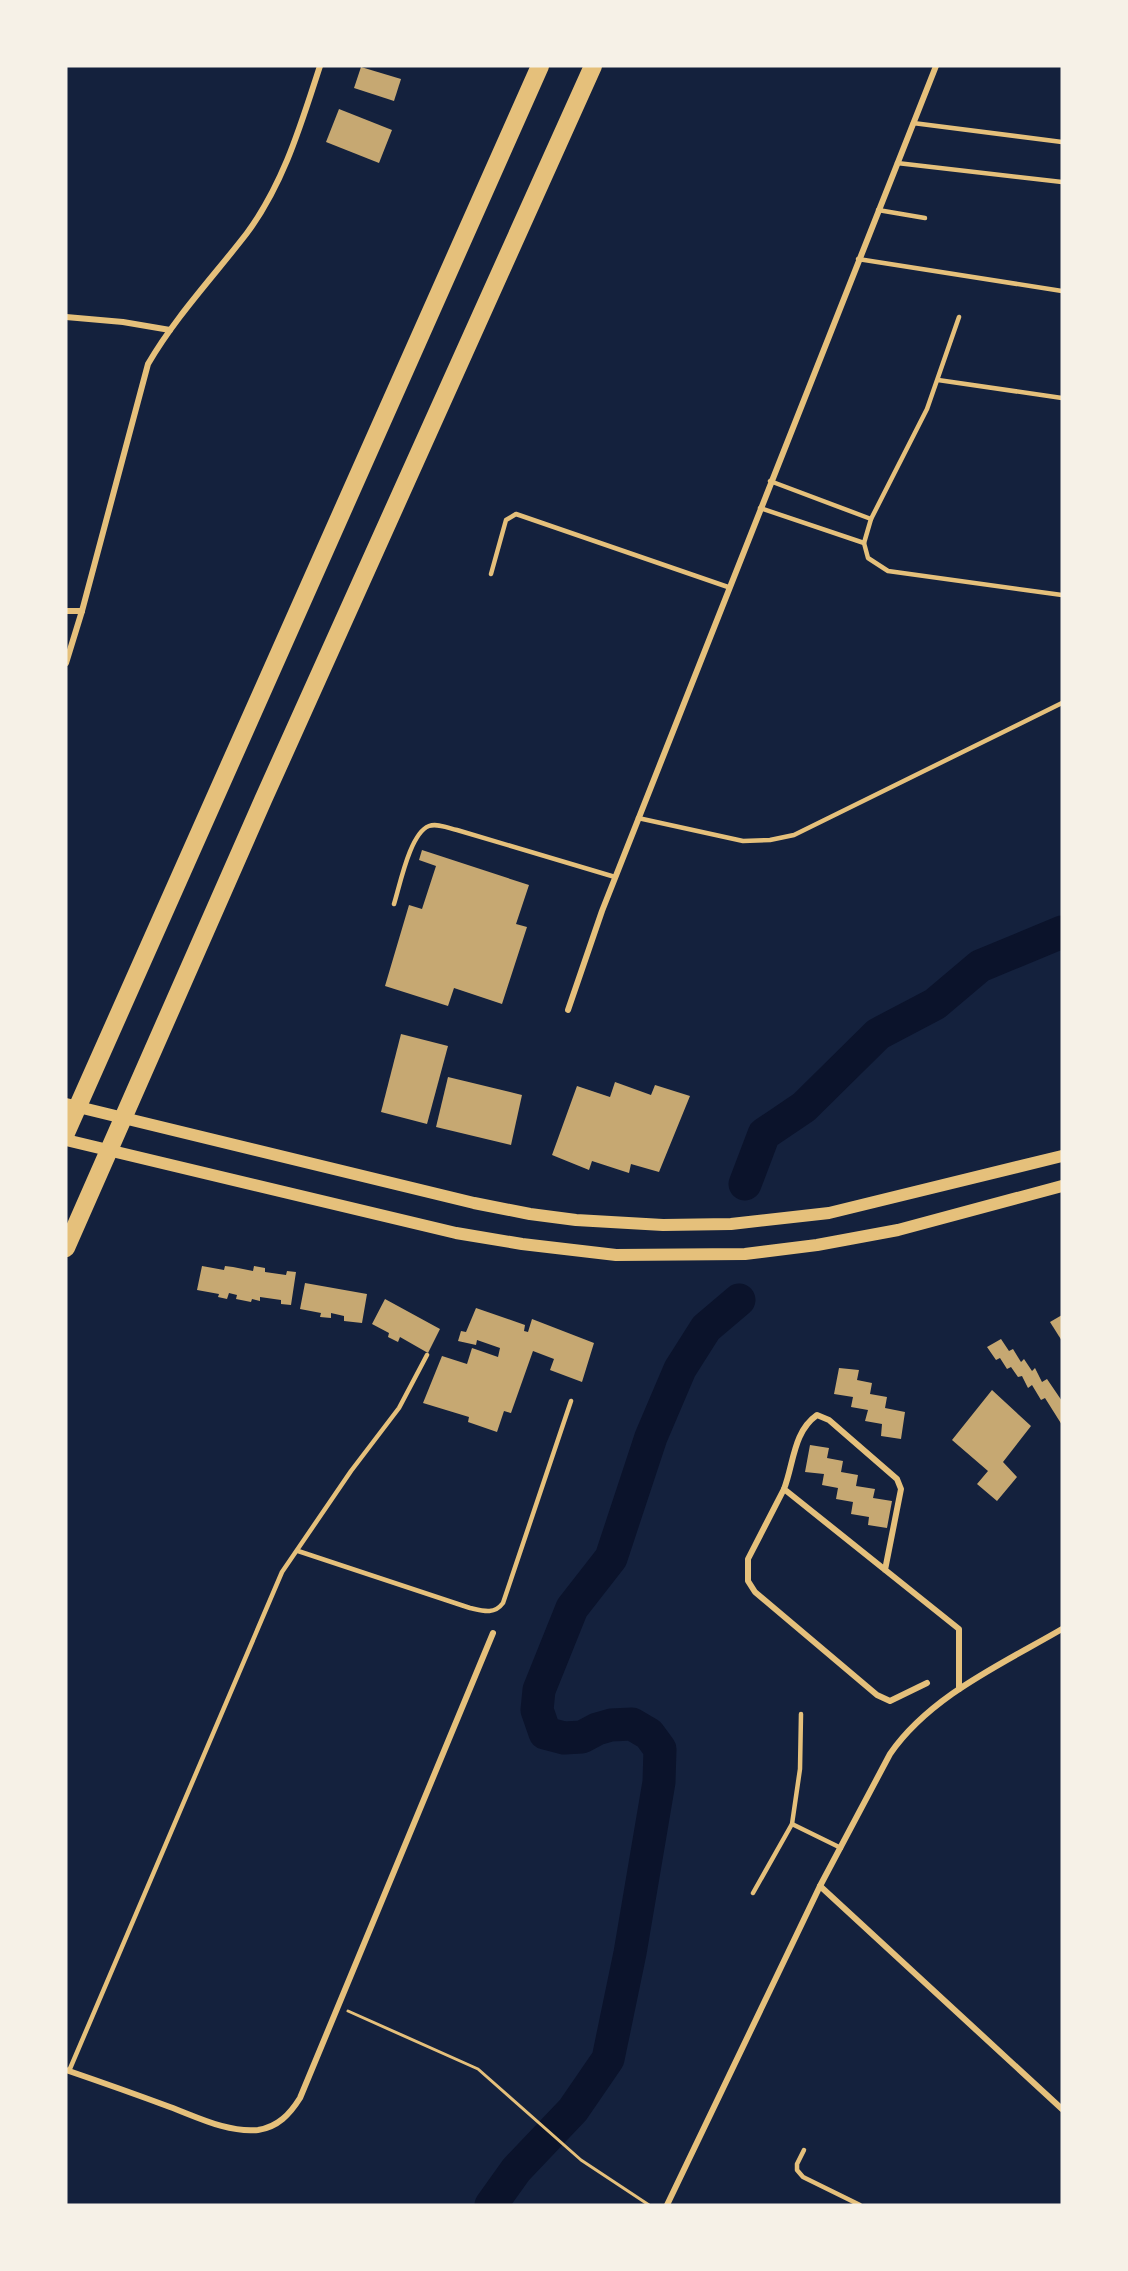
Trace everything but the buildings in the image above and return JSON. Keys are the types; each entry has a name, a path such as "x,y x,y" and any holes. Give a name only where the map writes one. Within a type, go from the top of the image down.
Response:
{"highway":[{"path":"66,1133 540,66"},
{"path":"66,1248 263,800 593,66"}],"main road":[{"path":"66,1104 411,1189 519,1211 576,1220 663,1225 730,1224 798,1218 870,1203 1062,1156"},
{"path":"66,1140 456,1233 616,1255 745,1254 778,1250 898,1230 1062,1186"}],"street":[{"path":"66,663 148,364 170,330 247,231 262,207 291,152 320,66"},
{"path":"567,1010 615,877 728,587 936,66"},
{"path":"66,317 123,322 170,330"},
{"path":"66,611 82,611"},
{"path":"885,1570 901,1489 897,1479 828,1420 817,1415 806,1423 795,1447 791,1472 784,1490 748,1559 748,1581 755,1592 877,1695 890,1701 927,1683"},
{"path":"784,1490 959,1629 959,1689"},
{"path":"667,2205 820,1886 890,1754 904,1734 959,1689 1062,1629"},
{"path":"67,2070 224,2126 258,2130 282,2121 296,2105 494,1633"},
{"path":"820,1886 1062,2109"}],"lane":[{"path":"913,123 1062,142"},
{"path":"897,164 1062,182"},
{"path":"878,210 925,218"},
{"path":"858,259 1062,291"},
{"path":"959,317 927,409 871,519 864,543 868,558 888,571 1062,595"},
{"path":"938,380 1062,398"},
{"path":"770,481 871,519"},
{"path":"759,508 864,543"},
{"path":"491,574 506,520 516,514 728,587"},
{"path":"638,818 743,841 794,836 1062,703"},
{"path":"394,904 415,838 432,825 457,830 615,877"},
{"path":"67,2070 282,1572 351,1471 399,1408 427,1355"},
{"path":"298,1551 470,1608 485,1612 494,1611 503,1603 571,1401"},
{"path":"753,1893 792,1824 800,1769 801,1714"},
{"path":"792,1824 841,1848"},
{"path":"804,2150 797,2164 797,2170 803,2177 860,2205"}],"path":[{"path":"338,2007 478,2069 581,2160 649,2205"}],"waterway":[{"path":"745,1184 764,1134 804,1107 878,1034 935,1004 980,966 1062,932"},
{"path":"491,2205 516,2170 573,2110 608,2059 630,1953 659,1782 660,1749 649,1734 632,1724 611,1725 582,1737 564,1738 545,1733 537,1710 539,1690 572,1608 611,1558 651,1437 680,1369 706,1328 739,1300"}]}
